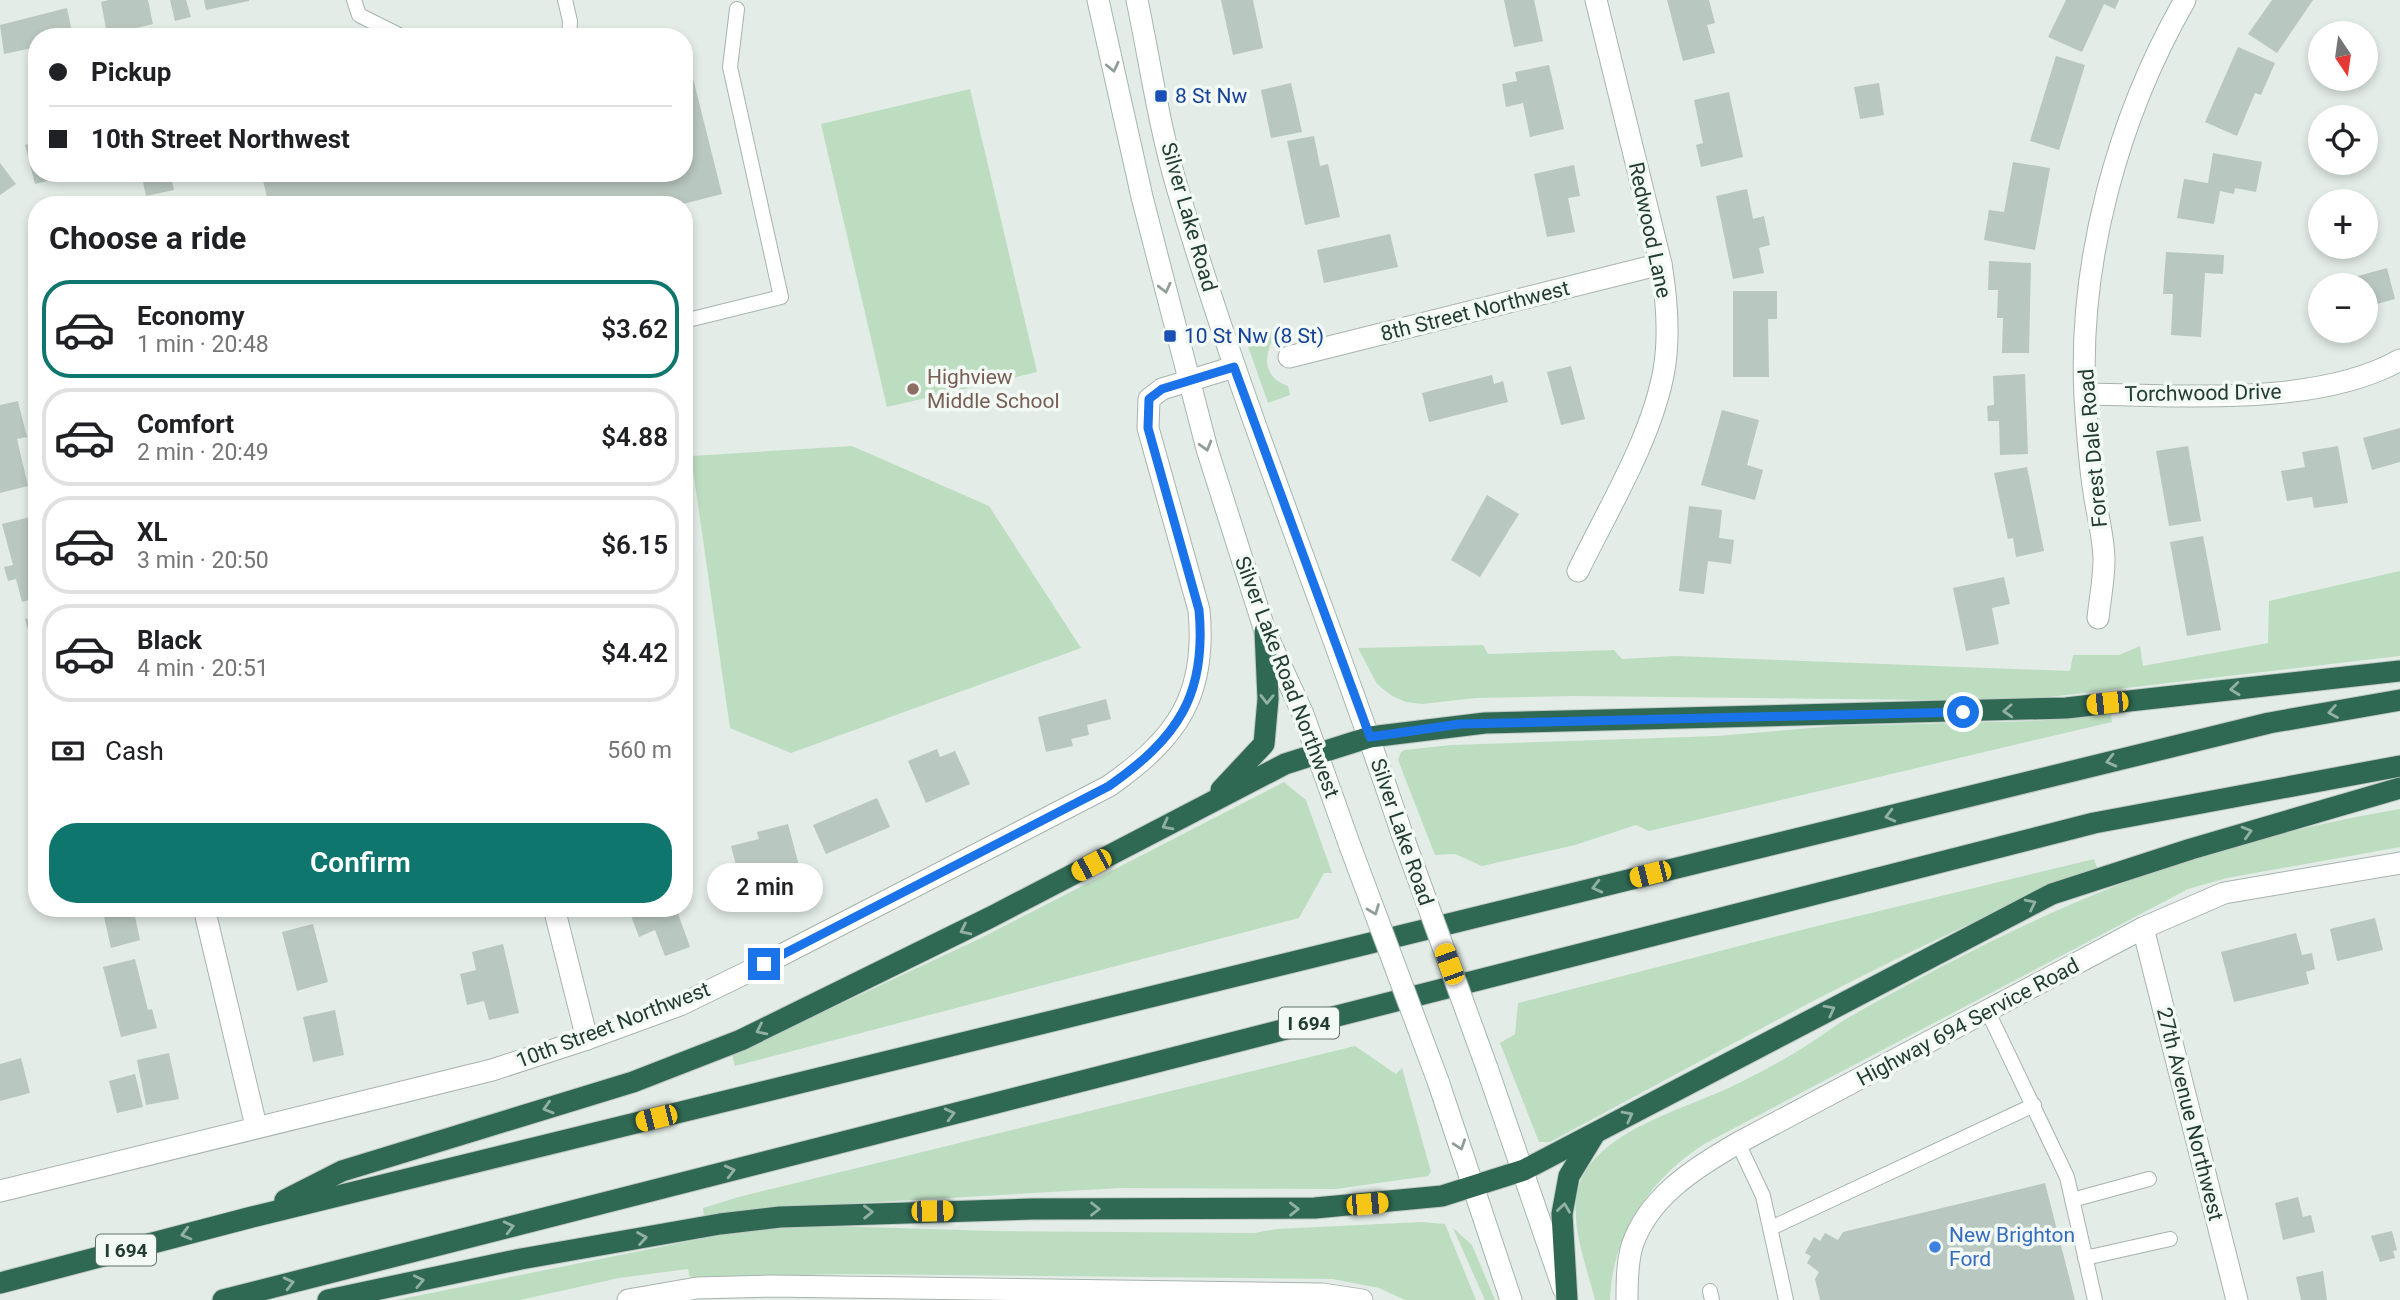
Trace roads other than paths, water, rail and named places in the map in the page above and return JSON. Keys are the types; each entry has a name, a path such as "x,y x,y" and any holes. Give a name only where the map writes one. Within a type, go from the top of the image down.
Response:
{"highway":[{"path":"1208,803 1264,744 1268,699 1265,631"},
{"path":"252,1217 342,1171 633,1082 740,1040 991,917 1285,764 1370,737 1485,723 2043,709 2400,671"},
{"name":"I 694","path":"0,1283 252,1217 2269,723 2400,700"},
{"name":"I 694","path":"223,1300 2094,823 2400,766"},
{"path":"328,1300 521,1259 720,1224 780,1217 1032,1209 1315,1208 1442,1196 1524,1170 2052,894 2178,853 2400,788"},
{"path":"1567,1300 1562,1214 1569,1176 1594,1134"}],"street":[{"name":"Silver Lake Road Northwest","path":"1098,0 1142,197 1188,380 1265,631 1317,753 1438,1081 1511,1300"},
{"name":"Silver Lake Road","path":"1137,0 1176,183 1234,367 1370,737 1402,834 1524,1170 1567,1300"},
{"name":"Redwood Lane","path":"1578,571 1653,411 1664,371 1668,338 1661,264 1596,0"},
{"name":"Forest Dale Road","path":"2098,618 2104,559 2092,477 2085,394 2092,272 2104,207 2123,139 2145,81 2185,0"},
{"name":"8th Street Northwest","path":"1289,357 1661,264"},
{"name":"Torchwood Drive","path":"2085,394 2220,396 2289,392 2379,371 2400,360"},
{"path":"1188,380 1234,367"},
{"name":"10th Street Northwest","path":"0,1191 492,1070 587,1039 680,1005 740,976 1109,786 1160,746 1191,697 1198,673 1201,640 1199,610 1148,428 1147,412 1149,399 1162,389 1188,380"},
{"name":"Highway 694 Service Road","path":"1627,1300 1632,1246 1651,1212 1690,1171 1738,1143 2143,928 2224,893 2400,863"},
{"path":"206,917 256,1126"},
{"path":"556,917 587,1039"},
{"name":"27th Avenue Northwest","path":"2143,928 2238,1300"},
{"path":"635,1299 696,1288 771,1286 1322,1294 1363,1300"}],"lane":[{"path":"354,0 359,15 385,28"},
{"path":"565,0 570,28"},
{"path":"693,319 781,297 730,67 737,9"},
{"path":"1988,1012 2058,1154 2072,1200 2095,1300"},
{"path":"1771,1228 2034,1105"},
{"path":"1738,1143 1763,1196 1786,1300"},
{"path":"2072,1200 2150,1179"},
{"path":"2085,1258 2170,1239"}],"place":[{"name":"8 St Nw","path":"1161,96"},
{"name":"10 St Nw (8 St)","path":"1170,336"},
{"name":"Highview Middle School","path":"913,389"},
{"name":"New Brighton Ford","path":"1935,1247"}]}
